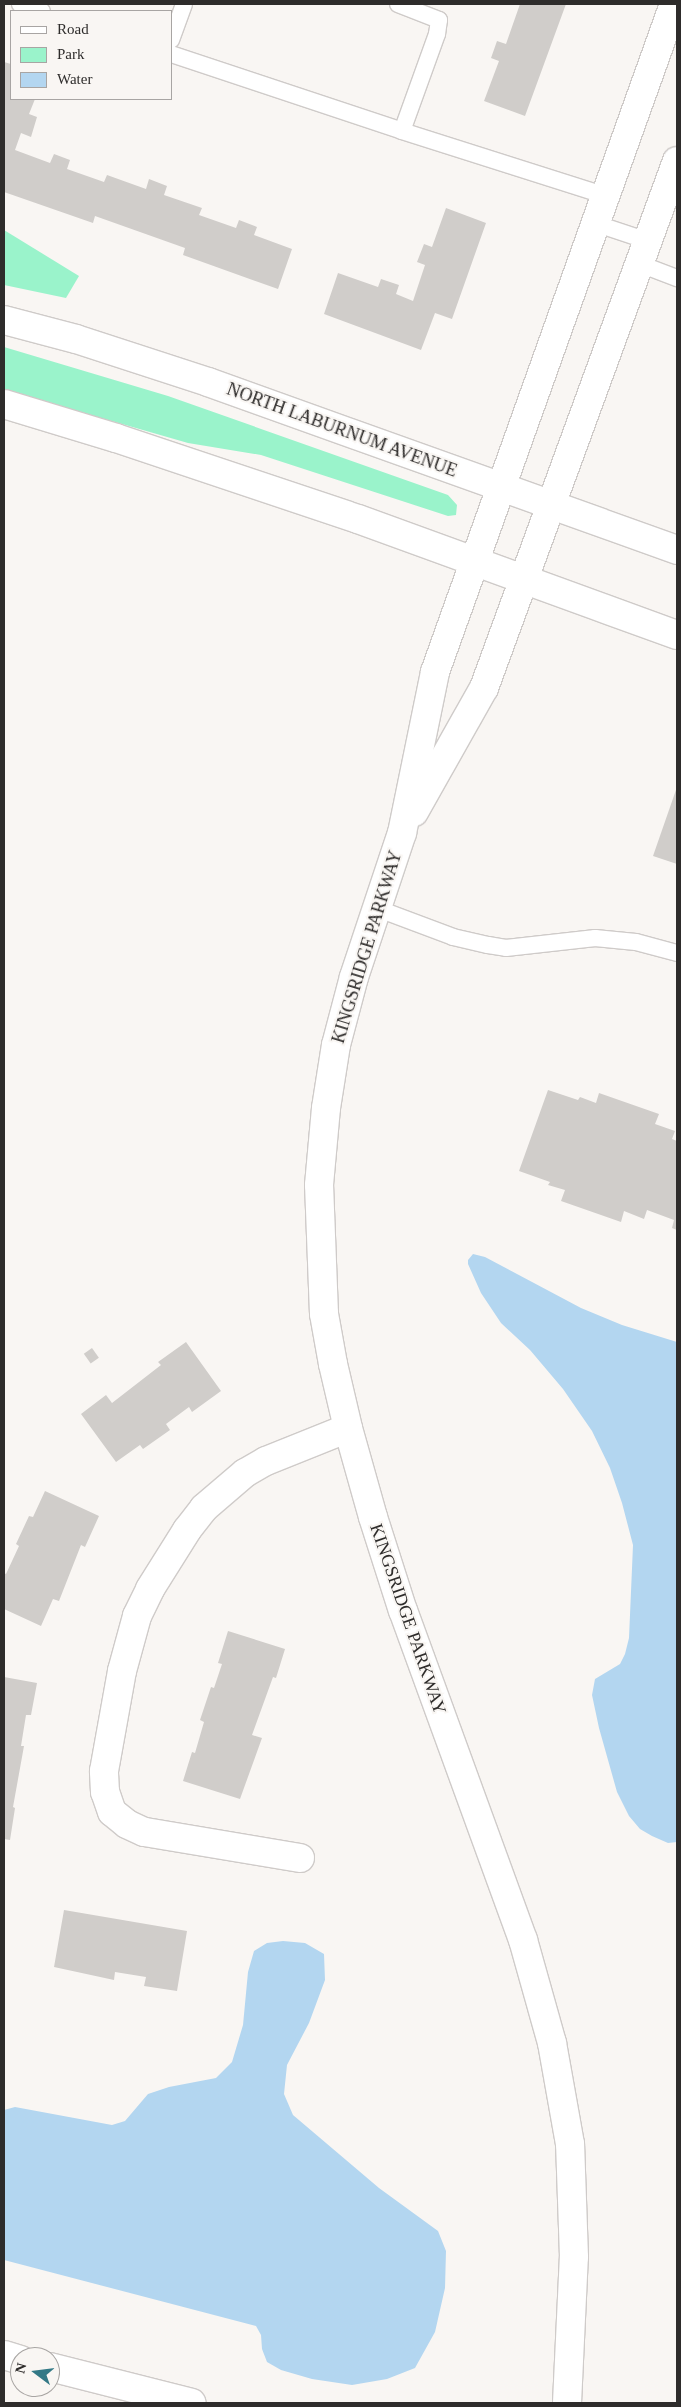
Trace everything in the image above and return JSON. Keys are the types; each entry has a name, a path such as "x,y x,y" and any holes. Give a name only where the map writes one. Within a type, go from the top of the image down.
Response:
{"street":[{"name":"KINGSRIDGE PARKWAY","path":"567,2403 574,2258 570,2144 552,2044 523,1940 400,1601 373,1517 348,1428 332,1364 324,1314 319,1185 326,1108 336,1046 376,908 402,833 435,672 604,195 674,4"},
{"name":"KINGSRIDGE PARKWAY","path":"402,833 484,688 677,161"},
{"name":"NORTH LABURNUM AVENUE","path":"4,320 76,339 208,382 677,550"},
{"path":"4,404 234,477 474,560 677,635"},
{"path":"300,1858 144,1832 127,1824 112,1812 105,1792 104,1772 122,1671 134,1624 150,1589 187,1530 204,1508 245,1473 266,1461 348,1428"},
{"path":"60,2370 192,2403"}],"lane":[{"path":"20,4 39,10"},
{"path":"172,37 184,4"},
{"path":"398,4 440,20 437,34 402,132"},
{"path":"172,54 402,132 604,195"},
{"path":"594,223 644,252 677,278"},
{"path":"376,908 453,937 497,947 528,946 595,938 636,942 677,953"}],"green space":[{"path":"4,230 79,276 66,298 4,285"},
{"path":"4,347 168,396 448,495 457,505 456,515 448,516 261,455 188,443 4,390"}],"water":[{"path":"473,1254 485,1257 581,1308 622,1325 677,1342 677,1842 668,1843 652,1836 640,1829 629,1816 617,1792 592,1695 595,1679 620,1664 629,1638 633,1545 610,1468 592,1431 563,1389 530,1350 501,1323 481,1293 468,1264 468,1260"},
{"path":"283,1941 305,1943 324,1954 325,1980 309,2023 287,2065 284,2094 293,2115 379,2188 438,2231 446,2251 445,2288 435,2332 415,2368 387,2379 352,2385 312,2379 281,2370 267,2362 262,2349 261,2335 256,2326 4,2260 4,2110 15,2107 112,2125 125,2121 148,2094 169,2087 216,2078 232,2062 243,2025 248,1972 254,1951 267,1943"}],"building":[{"path":"520,4 566,4 525,116 484,101 499,61 491,58 497,41 506,44"},
{"path":"4,62 10,64 10,100 35,100 29,114 37,117 31,137 21,133 15,150 50,163 54,154 70,160 67,169 104,182 107,175 146,189 149,179 167,186 164,195 202,208 199,215 236,228 239,220 257,227 254,235 292,249 278,289 183,255 185,248 95,216 93,223 4,192"},
{"path":"446,208 486,223 452,319 435,313 421,350 324,314 338,273 378,287 381,279 399,285 396,294 413,301 425,265 417,262 424,244 432,247"},
{"path":"677,787 677,864 653,856"},
{"path":"548,1090 578,1100 580,1097 596,1103 599,1093 659,1114 655,1124 675,1131 672,1139 677,1141 677,1230 672,1228 674,1220 647,1210 644,1219 624,1211 621,1222 561,1201 565,1190 548,1185 550,1182 519,1171"},
{"path":"186,1342 221,1391 192,1412 189,1407 166,1424 170,1430 143,1449 140,1445 116,1462 81,1414 106,1395 112,1403 161,1365 158,1362"},
{"path":"92,1348 99,1358 91,1364 84,1354"},
{"path":"45,1491 99,1516 85,1547 81,1545 59,1601 53,1599 41,1626 4,1609 4,1573 6,1574 19,1546 16,1544 29,1516 33,1517"},
{"path":"228,1631 285,1649 276,1678 273,1677 252,1735 262,1738 240,1799 183,1781 192,1752 195,1753 204,1722 200,1720 211,1687 214,1688 222,1664 218,1663"},
{"path":"4,1677 37,1683 31,1715 26,1715 21,1746 24,1746 13,1807 15,1808 10,1840 4,1839"},
{"path":"64,1910 187,1931 177,1991 144,1986 146,1977 115,1972 114,1980 54,1967"}]}
